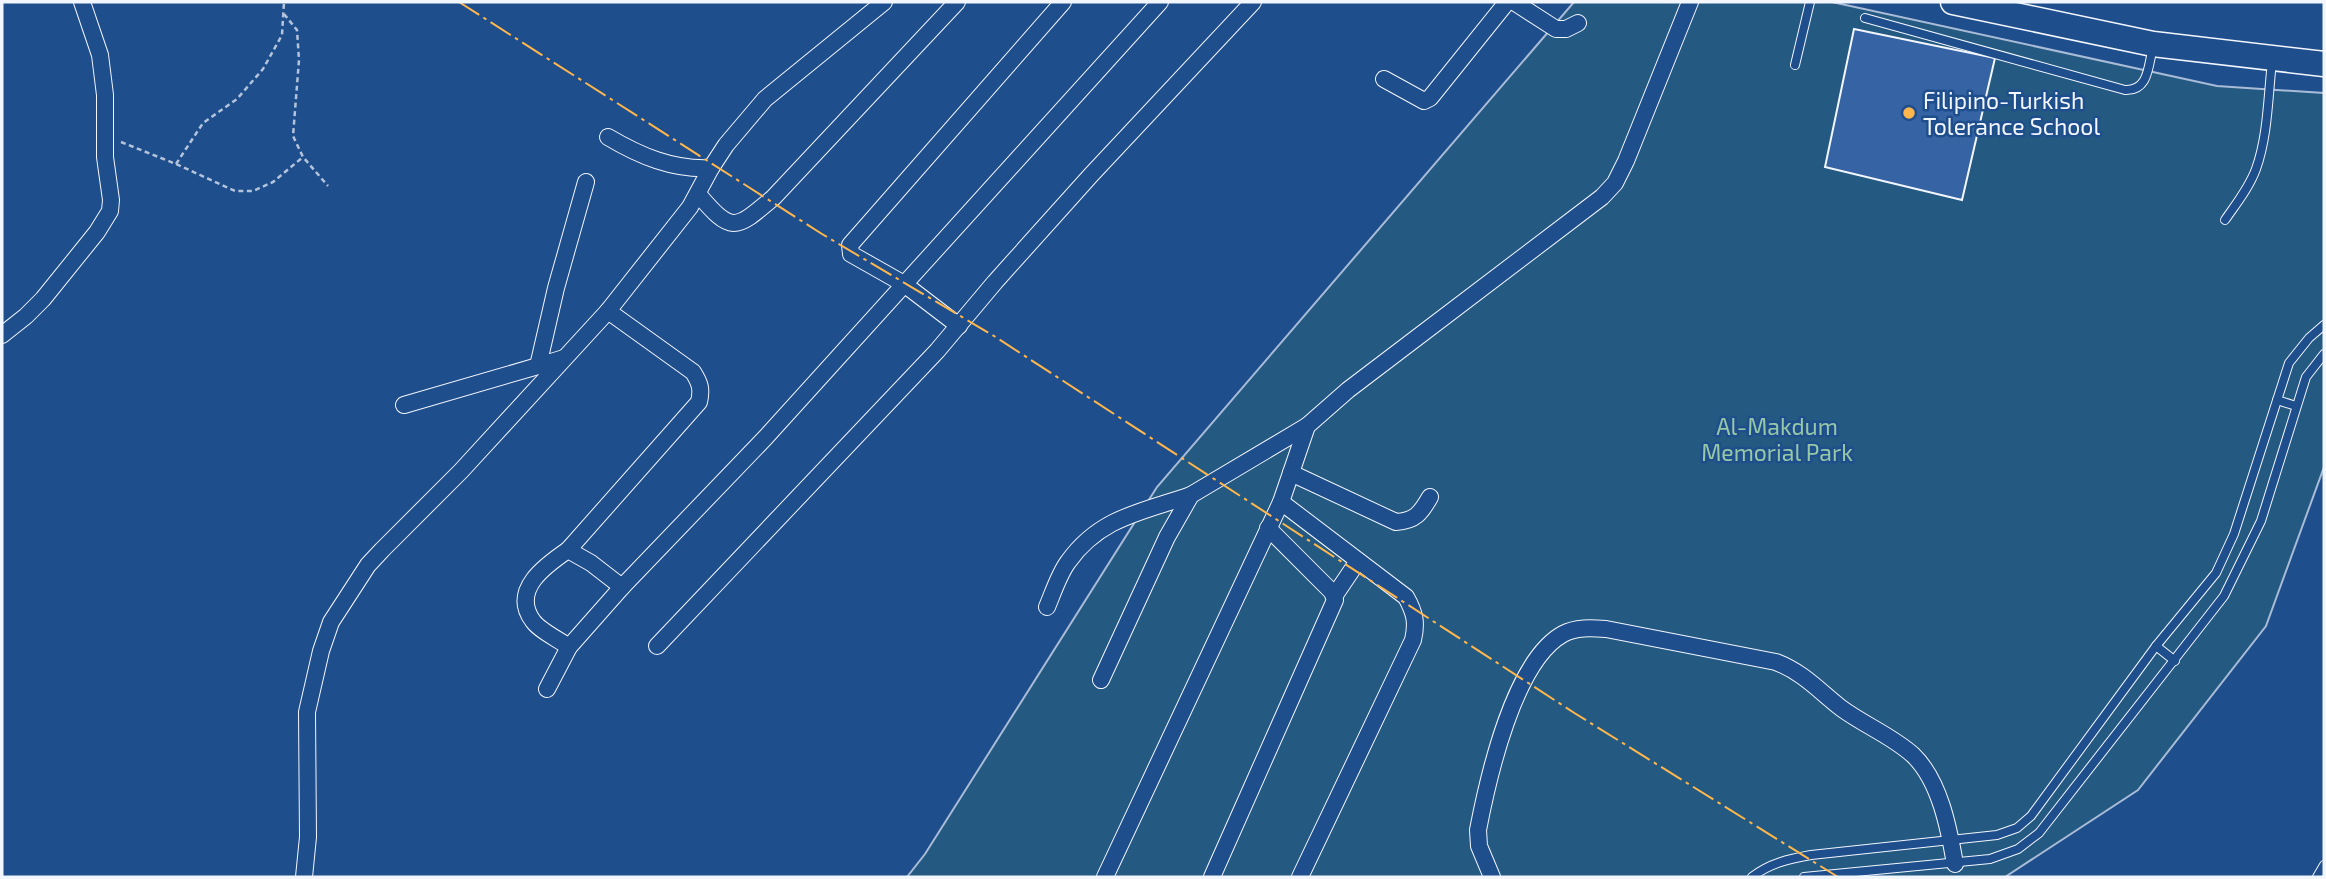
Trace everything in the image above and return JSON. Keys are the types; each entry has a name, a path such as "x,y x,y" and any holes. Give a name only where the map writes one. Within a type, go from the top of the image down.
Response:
{"main road":[{"path":"1953,2 2153,44 2324,64"}],"street":[{"path":"2,335 43,299 104,223 110,211 105,95 100,55 82,2"},
{"path":"304,877 308,837 307,712 321,651 331,622 368,565 461,471 608,311 698,194 710,168 749,116 765,99 884,2"},
{"path":"698,194 724,221 734,224 745,221 773,198 957,2"},
{"path":"959,326 904,284 851,254 850,245 1063,2"},
{"path":"547,689 569,647 622,587 766,437 1160,2"},
{"path":"657,646 959,326 1091,175 1253,2"},
{"path":"1384,79 1424,101 1507,2"},
{"path":"1514,2 1556,29 1566,29 1578,23"},
{"path":"1047,607 1067,563 1093,534 1115,520 1191,495 1307,426 1348,390 1602,197 1615,183 1626,161 1690,2"},
{"path":"608,137 635,153 670,165 690,169 710,168"},
{"path":"538,366 556,288 586,182"},
{"path":"569,647 534,623 526,600 534,576 568,550 699,402 702,392 700,382 693,372 608,311"},
{"path":"404,405 566,358"},
{"path":"1105,877 1281,502 1307,426"},
{"path":"1291,473 1396,522 1419,516 1430,497"},
{"path":"1101,680 1167,537 1191,495"},
{"path":"1281,502 1406,597 1417,625 1413,640 1300,877"},
{"path":"1268,528 1335,595"},
{"path":"568,550 591,563 622,587"},
{"path":"1212,877 1335,595 1358,561"},
{"path":"1492,877 1479,846 1478,830 1504,727 1514,699 1550,643 1564,633 1586,628 1606,629 1776,662 1795,669 1842,709 1914,755 1928,775 1940,804 1955,864"}],"lane":[{"path":"1795,65 1810,2"},
{"path":"1865,18 2125,90 2134,90 2144,83 2153,44"},
{"path":"2225,220 2247,188 2256,168 2264,130 2272,59"},
{"path":"1752,877 1782,860 1811,855 1997,835 2017,828 2031,817 2156,646 2205,588 2220,565 2234,534 2289,363 2309,338 2324,325"},
{"path":"1804,877 1990,859 2018,849 2039,833 2224,596 2261,521 2306,377 2324,354"},
{"path":"2277,400 2296,406"},
{"path":"2156,646 2175,661"},
{"path":"2317,877 2324,865"}],"path":[{"path":"176,164 203,123 237,99 263,69 282,34 284,2"},
{"path":"284,14 297,30 299,60 293,136 303,157 328,186"},
{"path":"105,135 235,191 253,191 273,182 303,157"}],"green space":[{"name":"Al-Makdum Memorial Park","path":"1574,2 1832,2 2217,86 2324,93 2324,467 2266,626 2138,790 2005,877 907,877 925,854 1157,487"}],"building":[{"name":"Filipino-Turkish Tolerance School","path":"1854,29 1995,58 1962,200 1825,167"}],"power":[{"path":"459,2 822,234 994,336 1576,714 1838,877"}],"place":[{"name":"Filipino-Turkish Tolerance School","path":"1909,113"}]}
